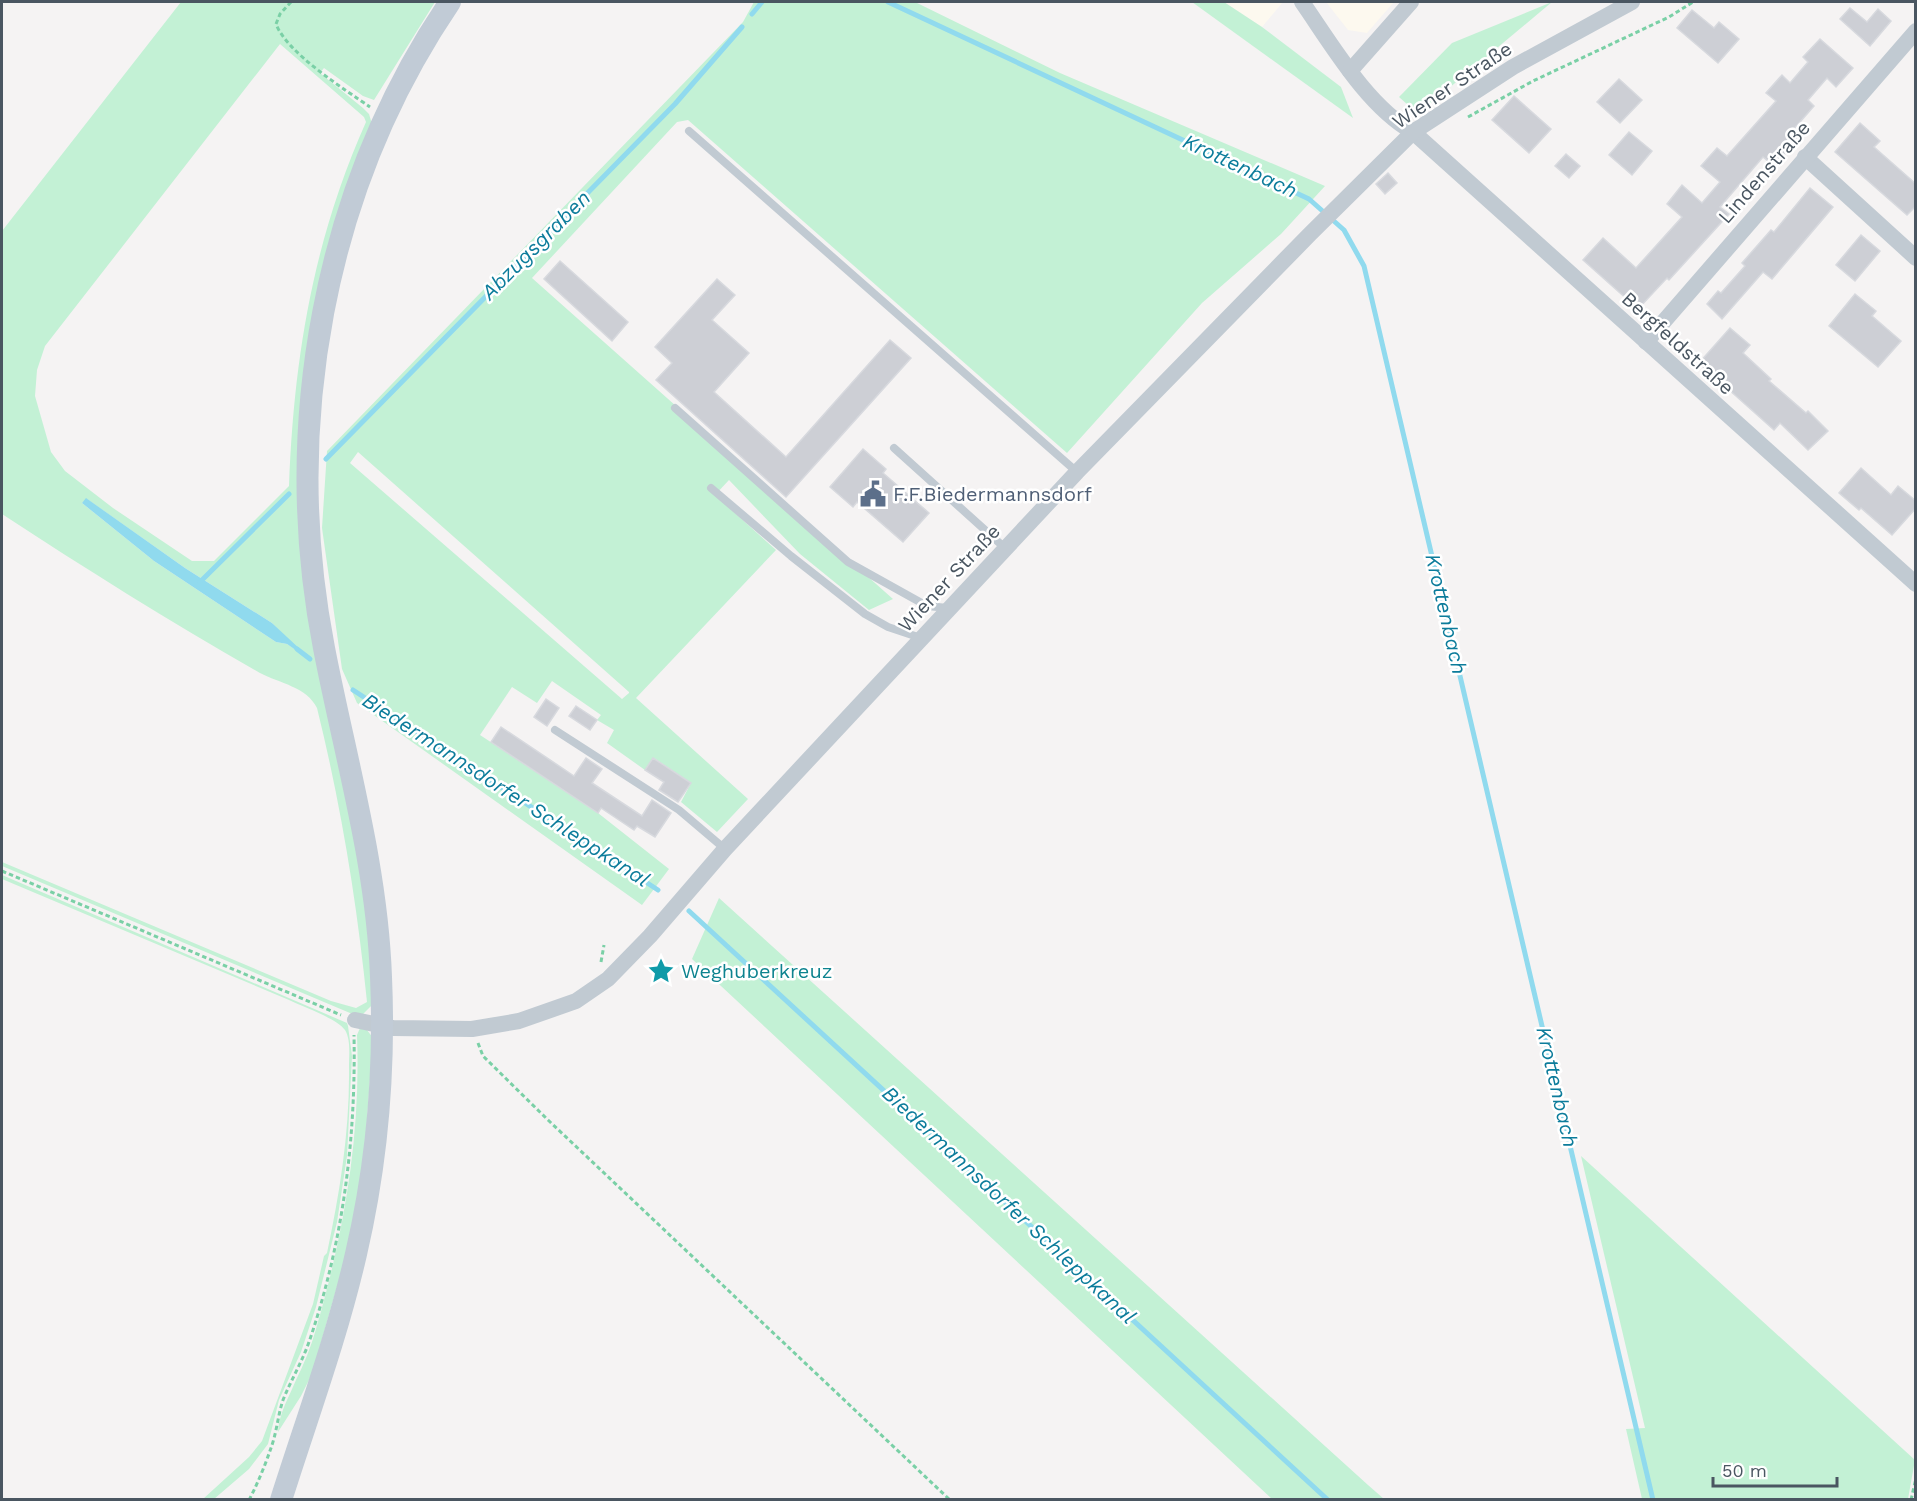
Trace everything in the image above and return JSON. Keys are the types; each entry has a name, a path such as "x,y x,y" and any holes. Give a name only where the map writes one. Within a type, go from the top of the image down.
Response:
{"main road":[{"path":"281,1500 328,1354 356,1254 378,1125 382,1026 381,972 373,884 316,603 308,523 307,451 312,382 321,320 353,197 387,116 426,39 450,2"}],"street":[{"name":"Bergfeldstraße","path":"1302,2 1350,71 1395,122 1413,132 1916,584"},
{"path":"1350,71 1411,2"},
{"name":"Wiener Straße","path":"355,1020 382,1026 472,1029 519,1021 576,1001 608,979 650,936 725,849 1077,472 1413,132 1513,67 1632,2"},
{"name":"Lindenstraße","path":"1646,342 1916,31"},
{"path":"1805,158 1916,258"}],"lane":[{"path":"689,131 1077,472"},
{"path":"675,408 848,562 927,606 948,608"},
{"path":"894,448 1005,548"},
{"path":"711,488 791,556 866,614 888,627 921,638"},
{"path":"555,730 679,810 725,849"}],"path":[{"path":"291,2 280,14 276,24 280,35 329,78 387,116"},
{"path":"1465,119 1533,81 1669,17 1693,2"},
{"path":"2,871 355,1020 353,1129 347,1183 334,1253 309,1341 282,1402 273,1443 249,1500"},
{"path":"472,1029 483,1056 950,1500"},
{"path":"1911,1500 1916,1478"}],"shaded area":[{"path":"1224,2 1283,2 1262,27"},
{"path":"1326,2 1394,2 1367,33 1348,30"}],"green space":[{"path":"181,2 435,2 374,100 363,96 324,68 320,73 363,108 369,114 372,124 300,422 367,902 372,1005 363,1014 350,1013 2,866 2,862 331,1001 356,1008 367,1002 341,818 326,744 317,708 312,701 300,690 260,673 162,615 2,514 2,231","holes":["280,44 364,117 366,122 332,211 310,300 296,391 289,486 214,561 192,561 113,508 65,471 51,452 35,396 37,370 45,346","87,499 185,568 272,623 301,653 287,644 276,642 154,561 82,503"]},
{"path":"754,2 915,2 1060,73 1325,186 1281,234 1202,303 1067,453 688,120 677,122 532,278 893,599 869,610 800,554 729,480 715,495 776,550 636,698 748,799 717,832 681,802 691,783 654,758 645,770 607,743 614,730 597,720 601,715 552,681 537,703 512,687 480,735 598,813 669,869 642,905 357,703 342,669 322,528 327,451 743,22","holes":["358,452 629,692 622,699 350,463"]},
{"path":"1192,2 1224,2 1262,27 1341,87 1353,118"},
{"path":"1552,2 1418,114 1399,97 1452,43"},
{"path":"2,875 347,1023 352,1056 347,1156 337,1222 316,1307 301,1352 279,1400 268,1444 249,1469 214,1499 203,1499 249,1457 262,1441 313,1304 324,1256 327,1253 343,1160 349,1090 347,1034 341,1026 319,1013 2,879"},
{"path":"719,898 1384,1499 1272,1499 692,959"},
{"path":"360,1028 367,1030 373,1038 364,1161 347,1252 312,1374 278,1432 282,1412 314,1336 335,1257 353,1147 358,1072 357,1035"},
{"path":"1581,1156 1915,1460 1908,1499 1642,1499 1626,1429 1645,1428"}],"water":[{"path":"86,498 185,568 272,623 302,651 300,653 287,644 276,642 154,561 82,503"}],"building":[{"path":"1850,8 1867,22 1878,9 1891,21 1870,46 1840,19"},
{"path":"1692,10 1714,28 1719,22 1739,39 1718,63 1677,28"},
{"path":"1820,39 1853,68 1836,87 1827,78 1808,100 1814,106 1793,130 1800,137 1774,166 1763,157 1720,207 1729,214 1669,280 1667,278 1638,309 1583,260 1603,238 1636,268 1682,217 1667,204 1682,185 1702,203 1720,182 1701,166 1717,148 1727,156 1776,101 1766,93 1782,75 1790,83 1808,62 1803,57"},
{"path":"1619,79 1642,100 1620,123 1597,102"},
{"path":"1514,96 1551,129 1529,153 1492,120"},
{"path":"1860,123 1880,141 1874,147 1916,184 1916,206 1907,215 1835,152"},
{"path":"1629,132 1652,151 1632,175 1609,155"},
{"path":"1566,154 1580,166 1569,178 1555,166"},
{"path":"1388,173 1397,183 1385,194 1376,184"},
{"path":"1810,188 1833,207 1772,279 1763,272 1722,319 1707,304 1718,291 1721,293 1745,266 1742,263 1771,230 1774,232"},
{"path":"1861,235 1880,251 1855,281 1836,265"},
{"path":"560,261 628,322 612,341 544,279"},
{"path":"717,279 735,295 712,320 749,353 714,392 786,457 890,340 911,358 786,497 656,380 672,363 655,347"},
{"path":"1855,294 1876,311 1872,316 1901,341 1878,367 1829,326"},
{"path":"1730,328 1750,345 1743,353 1771,379 1769,381 1806,413 1808,411 1828,431 1808,450 1780,423 1774,430 1699,363"},
{"name":"F.F.Biedermannsdorf","path":"863,449 886,469 883,473 929,513 903,542 857,502 853,507 830,487"},
{"path":"1861,468 1891,495 1898,486 1916,501 1916,508 1892,535 1861,508 1859,510 1839,493"},
{"path":"546,699 559,708 547,726 534,717"},
{"path":"576,706 597,720 590,730 569,716"},
{"path":"501,727 574,776 586,758 602,769 592,783 642,816 652,800 671,813 655,837 637,826 634,830 601,808 598,813 491,742"},
{"path":"653,758 691,783 678,802 659,790 664,782 645,770"}],"waterway":[{"name":"Abzugsgraben","path":"752,14 762,2"},
{"name":"Krottenbach","path":"888,2 1309,199 1344,230 1364,266 1653,1500"},
{"name":"Abzugsgraben","path":"326,459 675,104 742,27"},
{"name":"Abzugsgraben","path":"200,582 289,494"},
{"name":"Biedermannsdorfer Schleppkanal","path":"297,649 310,659"},
{"name":"Biedermannsdorfer Schleppkanal","path":"353,690 658,890"},
{"name":"Biedermannsdorfer Schleppkanal","path":"689,911 1328,1500"}],"place":[{"name":"F.F.Biedermannsdorf","path":"873,494"},
{"name":"Weghuberkreuz","path":"661,971"}]}
